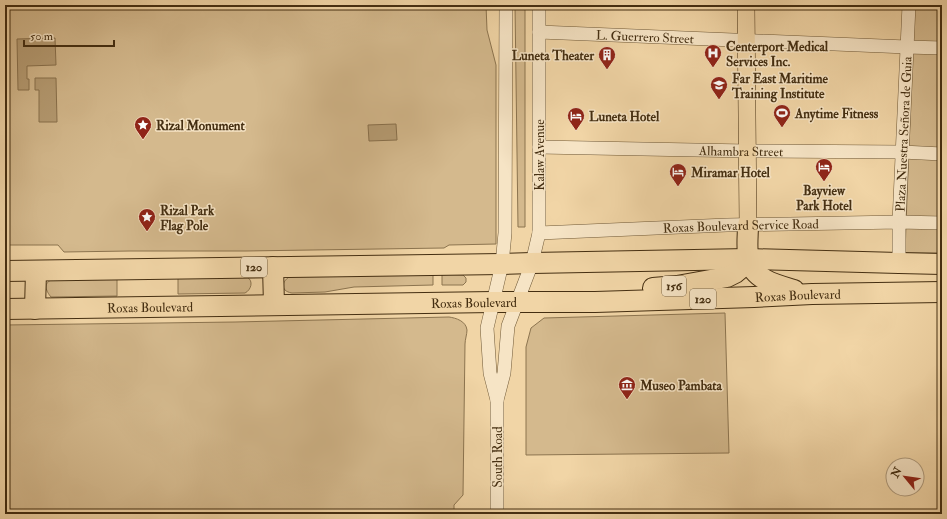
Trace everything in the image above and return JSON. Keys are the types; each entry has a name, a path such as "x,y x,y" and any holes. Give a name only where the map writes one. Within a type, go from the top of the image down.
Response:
{"highway":[{"path":"748,225 748,259 751,267 767,281 778,286 812,294"},
{"name":"120","path":"5,271 748,259 942,264"},
{"name":"156","path":"594,302 651,288 677,286 727,277 742,268 748,259"},
{"path":"273,267 274,305"},
{"path":"34,309 36,271"},
{"name":"Roxas Boulevard","path":"5,309 493,302 594,302 812,294 942,292"}],"main road":[{"path":"746,5 748,225"}],"street":[{"path":"493,302 502,264 505,233 506,5"},
{"name":"Kalaw Avenue","path":"517,302 532,262 539,233 539,5"},
{"name":"Plaza Nuestra Señora de Guia","path":"898,263 909,5"},
{"name":"L. Guerrero Street","path":"539,32 907,48 942,48"},
{"name":"Alhambra Street","path":"539,147 902,152 942,154"},
{"name":"Roxas Boulevard Service Road","path":"539,233 748,225 899,222 942,223"},
{"name":"South Road","path":"493,302 487,328 490,373 497,400"},
{"name":"South Road","path":"497,514 497,400 504,373 508,326 517,302"}],"shaded area":[{"path":"5,5 486,5 487,30 496,65 496,244 449,245 444,248 64,252 58,245 5,245"},
{"path":"515,5 525,5 525,227 518,227"},
{"path":"914,5 942,5 942,211 940,253 905,253"},
{"path":"55,38 56,65 27,66 29,90 18,90 17,39"},
{"path":"35,78 56,78 57,122 39,122 39,90 35,90"},
{"path":"396,124 397,140 369,141 368,125"},
{"path":"442,274 463,275 466,278 466,282 463,285 442,285"},
{"path":"433,275 433,285 354,287 325,292 292,293 285,290 283,285 291,276"},
{"path":"178,277 247,277 251,285 249,290 245,293 178,294"},
{"path":"117,279 117,296 51,297 46,288 48,282 51,280"},
{"name":"Museo Pambata","path":"725,313 729,453 526,455 526,347 531,328 544,318"},
{"path":"449,317 463,322 467,330 465,344 463,495 454,505 454,514 5,514 5,325"}],"place":[{"name":"Centerport Medical Services Inc.","path":"713,68"},
{"name":"Luneta Theater","path":"607,70"},
{"name":"Far East Maritime Training Institute","path":"719,100"},
{"name":"Anytime Fitness","path":"782,128"},
{"name":"Luneta Hotel","path":"576,131"},
{"name":"Rizal Monument","path":"143,140"},
{"name":"Bayview Park Hotel","path":"824,182"},
{"name":"Miramar Hotel","path":"678,187"},
{"name":"Rizal Park Flag Pole","path":"147,232"},
{"name":"Museo Pambata","path":"627,400"}]}
